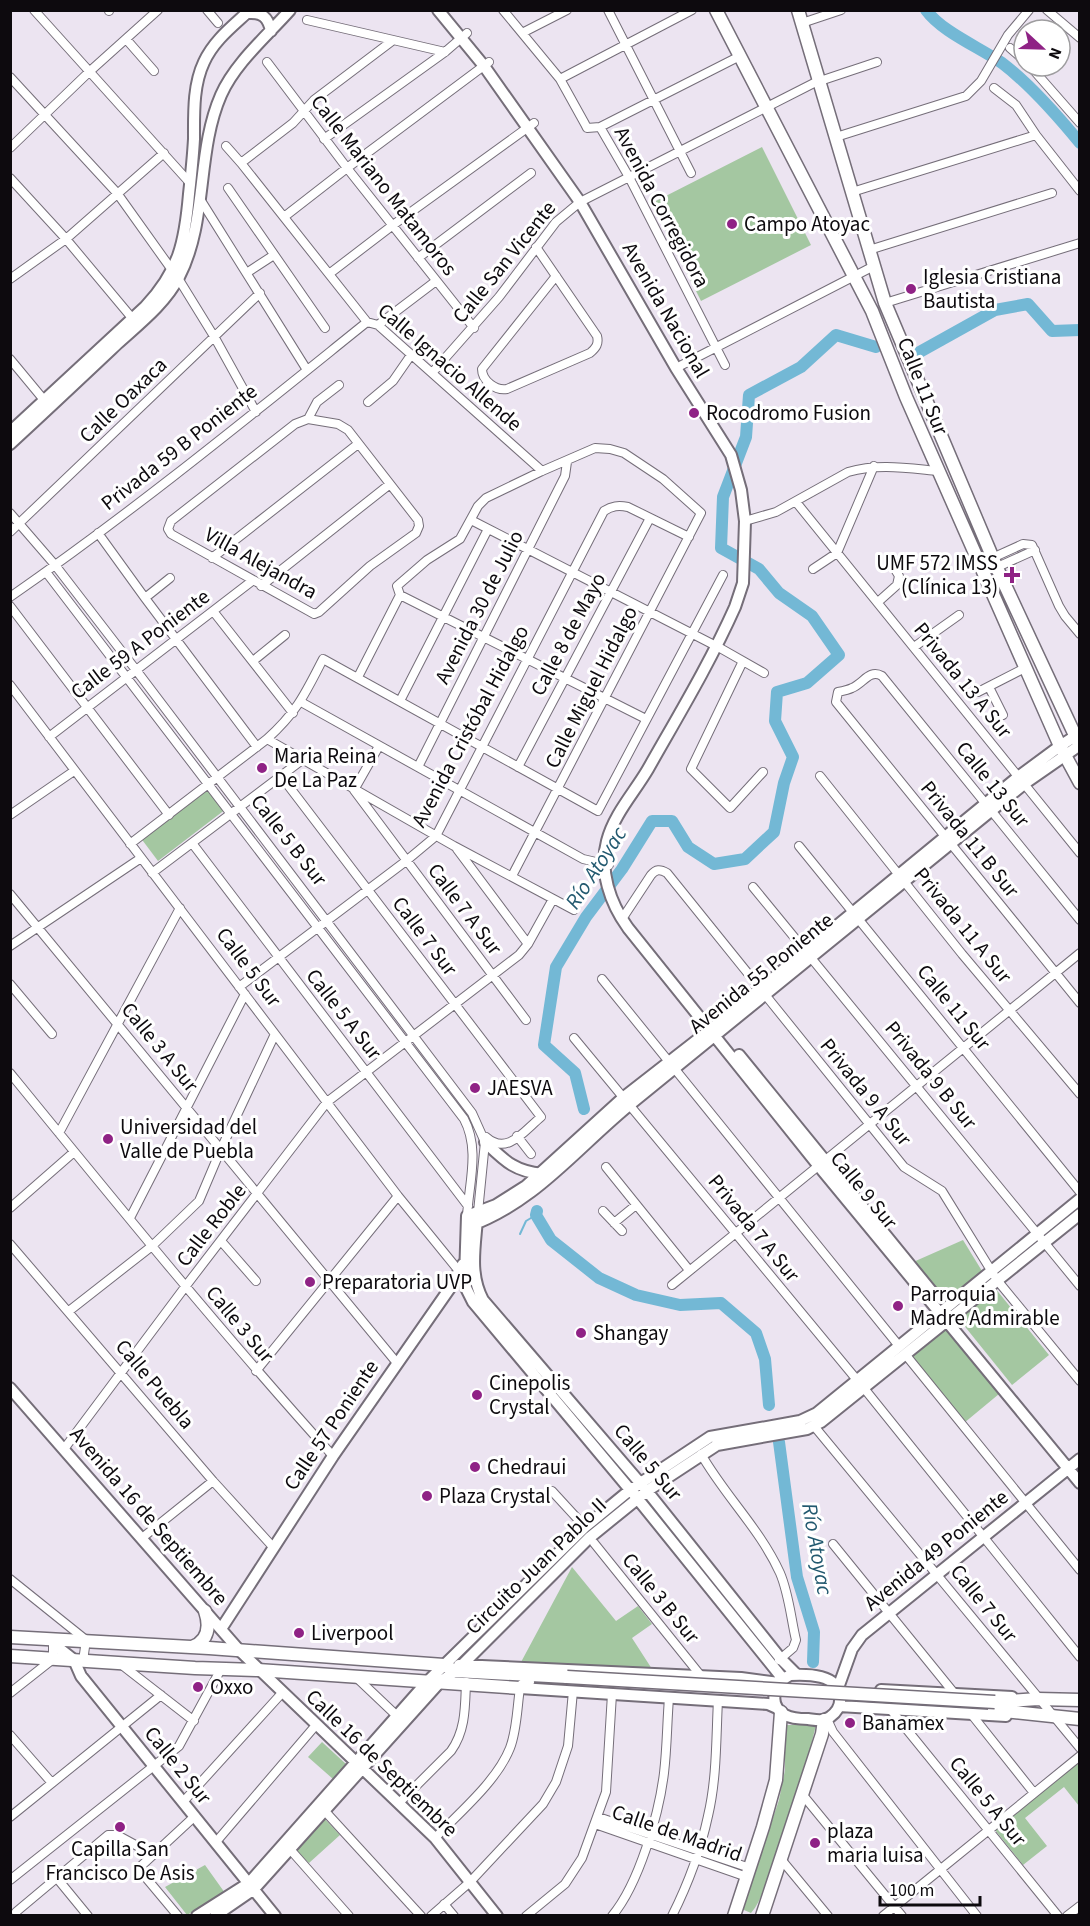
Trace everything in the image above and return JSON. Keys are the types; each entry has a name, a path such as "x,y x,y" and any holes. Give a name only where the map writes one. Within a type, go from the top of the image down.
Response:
{"main road":[{"name":"Avenida Nacional","path":"438,10 464,36"},
{"name":"Avenida Nacional","path":"446,10 583,200 733,454 744,489 747,521 745,583 718,647 647,770 615,819 607,841 608,871 615,900 623,917"},
{"name":"Calle 11 Sur","path":"716,10 872,311 906,398 981,569 1062,750 1080,783"},
{"path":"10,444 154,309 175,274 183,242 190,183 195,101 199,74 204,60 218,41 249,12 263,15 271,31"},
{"path":"10,432 154,297 187,258 193,238 213,121 220,96 234,73 287,12"},
{"name":"Calle 11 Sur","path":"800,16 885,303 995,563 1078,741"},
{"name":"Avenida 55 Poniente","path":"471,1217 513,1195 542,1174 627,1101 1021,781 1062,750 1078,741"},
{"name":"Calle 9 Sur","path":"623,917 946,1314 1075,1466 1080,1483"},
{"name":"Avenida 55 Poniente","path":"471,1217 498,1213 532,1193 627,1101"},
{"path":"484,1138 513,1167 542,1174"},
{"name":"Circuito Juan Pablo II","path":"644,1487 724,1443 814,1426 860,1384 993,1275 1036,1233 1080,1199"},
{"name":"Circuito Juan Pablo II","path":"993,1275 1044,1243 1080,1214"},
{"path":"466,1274 475,1245 471,1217"},
{"path":"466,1274 471,1217"},
{"name":"Calle 57 Poniente","path":"221,1629 273,1546 397,1362 450,1288 466,1274"},
{"name":"Calle 5 Sur","path":"466,1274 477,1287 483,1300 506,1333 634,1494 777,1662 797,1675"},
{"name":"Calle 5 Sur","path":"466,1274 473,1302 506,1333 644,1487 777,1662 781,1681"},
{"name":"Circuito Juan Pablo II","path":"215,1916 251,1886 322,1808 396,1715 427,1682 585,1527 644,1487 710,1437 809,1418 860,1384"},
{"name":"Avenida 16 de Septiembre","path":"10,1388 258,1670"},
{"name":"Avenida 49 Poniente","path":"838,1689 856,1642 936,1574 1075,1466"},
{"name":"Circuito Juan Pablo II","path":"358,1765 440,1682 463,1668 634,1494"},
{"path":"192,1647 206,1636 208,1628 205,1611"},
{"path":"10,1636 444,1665 569,1684 612,1694 768,1704 795,1718 826,1720"},
{"name":"Calle 2 Sur","path":"53,1639 60,1649 78,1661 81,1676 275,1916"},
{"path":"10,1656 470,1685 480,1681 524,1685 569,1684 994,1706 1055,1718"},
{"name":"Circuito Juan Pablo II","path":"440,1682 444,1665"},
{"path":"463,1668 781,1681 797,1675 826,1678 838,1689 1080,1700"},
{"name":"Calle 16 de Septiembre","path":"258,1670 435,1838 497,1916"},
{"path":"734,1915 776,1780 779,1710 774,1696 781,1681"},
{"path":"762,1916 826,1720 839,1706 838,1689"},
{"path":"994,1706 1038,1699"},
{"path":"839,1706 972,1715 1080,1719"},
{"name":"Circuito Juan Pablo II","path":"197,1916 251,1886"}],"street":[{"path":"34,10 190,183"},
{"path":"10,148 88,72 158,10"},
{"path":"207,10 218,23"},
{"name":"Avenida Corregidora","path":"502,10 560,79 587,128 600,127 630,177 724,365"},
{"path":"522,33 567,10"},
{"path":"608,10 691,173"},
{"path":"560,79 692,10"},
{"path":"800,16 842,10"},
{"path":"836,137 958,100 973,90 984,77 1013,28 1029,10"},
{"path":"1047,10 1080,38"},
{"path":"307,20 446,52"},
{"path":"324,139 446,52 464,36"},
{"path":"126,39 154,71"},
{"path":"241,163 293,123 314,99 392,41"},
{"path":"600,127 740,56"},
{"name":"Calle Mariano Matamoros","path":"267,62 324,139 474,328"},
{"name":"Calle San Vicente","path":"432,373 474,328 556,222 583,200 819,81 877,62"},
{"path":"284,217 487,64"},
{"path":"10,78 117,193 175,274 215,338 256,412"},
{"path":"1041,78 1080,123"},
{"path":"994,88 1016,105 1036,135 1080,191"},
{"path":"329,274 531,125"},
{"path":"852,192 1036,135"},
{"name":"Calle Ignacio Allende","path":"226,146 367,322 378,325 542,471"},
{"path":"10,279 66,239 164,153"},
{"path":"418,258 531,173"},
{"path":"10,178 66,239 132,318"},
{"path":"228,188 325,328"},
{"path":"869,250 1052,193"},
{"path":"200,197 307,370"},
{"path":"885,303 1080,243"},
{"path":"536,247 556,276 597,336 598,342 596,348 590,353 507,389 495,387 485,378 482,369 556,276"},
{"path":"248,272 274,255"},
{"path":"679,366 874,266"},
{"path":"378,325 436,281"},
{"name":"Calle Oaxaca","path":"10,532 260,293"},
{"name":"Privada 59 B Poniente","path":"10,597 256,412 367,322"},
{"path":"368,402 393,381 411,355"},
{"path":"10,359 44,400"},
{"path":"261,586 390,484 341,426 308,419 317,402 339,385"},
{"name":"Villa Alejandra","path":"308,419 295,424 171,521 169,526 171,534 308,612 316,614 370,566 416,532 419,526 418,520 390,484"},
{"path":"213,558 358,444"},
{"name":"Calle Miguel Hidalgo","path":"512,876 701,513 663,479 624,453 595,448 567,462"},
{"path":"358,677 400,595 397,586 427,560 460,539 478,506 486,498 542,471 567,462"},
{"name":"Avenida 30 de Julio","path":"418,767 566,477 567,462"},
{"path":"813,569 837,553 874,466"},
{"path":"747,521 766,516 796,502 848,471 874,466 938,471"},
{"name":"Privada 13 A Sur","path":"796,502 1080,853"},
{"name":"Avenida Cristóbal Hidalgo","path":"242,991 278,958 436,836 604,511 619,505 650,518"},
{"name":"Calle 5 B Sur","path":"10,513 55,565 327,920 472,1113 484,1138"},
{"path":"650,518 688,537"},
{"name":"Calle 8 de Mayo","path":"518,767 650,518"},
{"path":"471,520 764,673"},
{"path":"400,701 488,529"},
{"path":"98,533 257,747"},
{"path":"981,569 1035,550 1059,606 1080,634"},
{"path":"878,602 897,585 899,576 896,571"},
{"name":"Calle 5 B Sur","path":"46,572 464,1119 473,1144 471,1217"},
{"path":"130,844 267,739 294,713 323,659 598,811 723,575"},
{"path":"145,598 170,578"},
{"name":"Calle 59 A Poniente","path":"49,737 252,581"},
{"path":"400,595 646,718"},
{"path":"10,606 169,814"},
{"path":"213,611 294,713"},
{"path":"914,647 960,615"},
{"path":"253,661 285,635"},
{"path":"743,661 691,769 730,808 763,772"},
{"path":"978,692 1025,668"},
{"name":"Privada 11 B Sur","path":"876,673 870,674 851,689 838,692 836,702 1080,1003"},
{"name":"Calle 13 Sur","path":"876,673 882,676 1080,920"},
{"name":"Calle 5 Sur","path":"10,685 398,1196 466,1274"},
{"path":"988,687 1003,715"},
{"path":"301,702 608,871"},
{"path":"267,739 436,836 574,910"},
{"path":"354,790 379,746"},
{"path":"152,873 302,760"},
{"path":"10,815 74,771"},
{"name":"Calle 7 Sur","path":"281,776 541,1117 517,1136"},
{"name":"Privada 11 A Sur","path":"820,776 1080,1095"},
{"name":"Calle 7 A Sur","path":"354,790 526,1020"},
{"name":"Calle 5 A Sur","path":"192,843 366,1072 471,1217"},
{"path":"454,846 528,944"},
{"name":"Calle 11 Sur","path":"799,846 1080,1192"},
{"path":"10,946 141,858"},
{"name":"Privada 9 A Sur","path":"623,917 655,870 667,873 904,1167 942,1191 993,1275 1080,1381"},
{"name":"Privada 9 B Sur","path":"753,887 1080,1286"},
{"name":"Calle 3 A Sur","path":"10,894 397,1362"},
{"name":"Calle Roble","path":"64,1449 327,1102 519,955 528,944 553,899"},
{"path":"59,1133 180,908"},
{"path":"672,1285 1080,953"},
{"path":"602,979 1080,1570"},
{"path":"10,984 52,1034"},
{"path":"130,1218 188,1109 242,991"},
{"path":"69,1311 152,1246 199,1201 275,1034"},
{"name":"Privada 7 A Sur","path":"574,1038 860,1384 1080,1658"},
{"name":"Calle 3 Sur","path":"10,1073 185,1287 256,1371 333,1456"},
{"path":"471,1217 484,1138 502,1146 517,1136 531,1154"},
{"path":"10,1208 75,1152"},
{"path":"606,1167 689,1270"},
{"path":"256,1371 398,1196"},
{"path":"614,1223 636,1205"},
{"path":"603,1211 622,1232"},
{"path":"221,1241 256,1281"},
{"name":"Calle Puebla","path":"10,1244 213,1481 273,1546"},
{"name":"Calle 7 Sur","path":"814,1426 1080,1748"},
{"path":"701,1454 710,1470 764,1542 783,1581 796,1641 793,1648 777,1662"},
{"path":"142,1538 213,1481"},
{"path":"552,1491 585,1527"},
{"name":"Calle 3 B Sur","path":"594,1543 701,1676"},
{"path":"833,1544 954,1693"},
{"path":"10,1579 86,1640 78,1661"},
{"path":"10,1693 53,1659 53,1639"},
{"path":"120,1663 194,1721"},
{"path":"399,1803 451,1751 458,1741 470,1685 463,1668"},
{"path":"10,1880 179,1746 221,1669"},
{"path":"357,1678 396,1715"},
{"path":"431,1916 470,1882 543,1803 556,1782 568,1746 569,1684"},
{"path":"435,1838 494,1776 503,1762 514,1732 524,1685"},
{"path":"183,1802 282,1693"},
{"path":"526,1916 554,1895 574,1872 597,1820 608,1780 612,1694"},
{"path":"10,1817 161,1695"},
{"path":"612,1916 625,1898 636,1875 648,1838 664,1770 669,1698"},
{"path":"672,1916 697,1855 711,1799 718,1700"},
{"name":"Calle 5 A Sur","path":"891,1710 1058,1916"},
{"path":"972,1715 1034,1793"},
{"path":"826,1720 977,1916"},
{"path":"216,1842 316,1725"},
{"path":"10,1736 52,1783"},
{"path":"883,1916 1080,1756"},
{"path":"802,1793 902,1916"},
{"path":"322,1808 421,1916"},
{"path":"178,1916 140,1870 141,1865 152,1854 195,1816"},
{"name":"Calle de Madrid","path":"597,1820 748,1872"},
{"path":"16,1911 108,1835 113,1834 152,1854"},
{"path":"287,1846 348,1916"},
{"path":"780,1858 828,1916"},
{"path":"56,1877 87,1916"},
{"path":"444,1904 454,1916"},
{"path":"1067,1916 1080,1906"}],"green space":[{"name":"Campo Atoyac","path":"762,147 811,245 701,301 652,203"},
{"path":"209,786 226,809 158,861 140,837"},
{"path":"963,1240 982,1271 946,1300 940,1299 911,1263"},
{"path":"995,1288 1049,1355 1012,1385 958,1318"},
{"path":"945,1329 999,1394 964,1423 910,1359"},
{"path":"572,1567 616,1621 638,1606 652,1624 632,1638 652,1669 520,1664"},
{"path":"785,1725 816,1725 807,1760 764,1888 751,1913 744,1910 744,1904 779,1800 785,1770"},
{"path":"322,1742 346,1764 333,1779 308,1757"},
{"path":"1079,1759 1079,1806 1064,1787 1025,1818 1047,1846 1023,1865 995,1830 997,1824"},
{"path":"323,1817 340,1835 309,1863 294,1850"},
{"path":"205,1865 225,1893 187,1915 165,1887"}],"waterway":[{"name":"Río Atoyac","path":"926,10 941,25 1013,72 1043,101 1080,143"},
{"name":"Río Atoyac","path":"916,354 995,310 1028,304 1052,331 1080,330"},
{"name":"Río Atoyac","path":"584,1109 575,1073 544,1045 556,967 586,917 622,869 652,821 672,821 688,847 714,864 745,859 774,832 784,783 793,757 775,721 777,692 807,683 839,655 812,616 779,593 759,569 721,548 723,497 746,437 749,395 801,367 836,335 876,347"},
{"name":"Río Atoyac","path":"537,1211 536,1215 551,1240 599,1278 636,1295 680,1305 721,1303 756,1333 765,1359 769,1405"},
{"path":"520,1234 526,1221 536,1215"},
{"name":"Río Atoyac","path":"779,1442 797,1577 814,1632 813,1662"}],"place":[{"name":"Campo Atoyac","path":"732,224"},
{"name":"Iglesia Cristiana Bautista","path":"911,289"},
{"name":"Rocodromo Fusion","path":"694,413"},
{"name":"UMF 572 IMSS (Clínica 13)","path":"1012,575"},
{"name":"Maria Reina De La Paz","path":"262,768"},
{"name":"JAESVA","path":"475,1088"},
{"name":"Universidad del Valle de Puebla","path":"108,1139"},
{"name":"Preparatoria UVP","path":"310,1282"},
{"name":"Parroquia Madre Admirable","path":"898,1306"},
{"name":"Shangay","path":"581,1333"},
{"name":"Cinepolis Crystal","path":"477,1395"},
{"name":"Chedraui","path":"475,1467"},
{"name":"Plaza Crystal","path":"427,1496"},
{"name":"Liverpool","path":"299,1633"},
{"name":"Oxxo","path":"198,1687"},
{"name":"Banamex","path":"850,1723"},
{"name":"Capilla San Francisco De Asis","path":"120,1827"},
{"name":"plaza maria luisa","path":"815,1843"}]}
